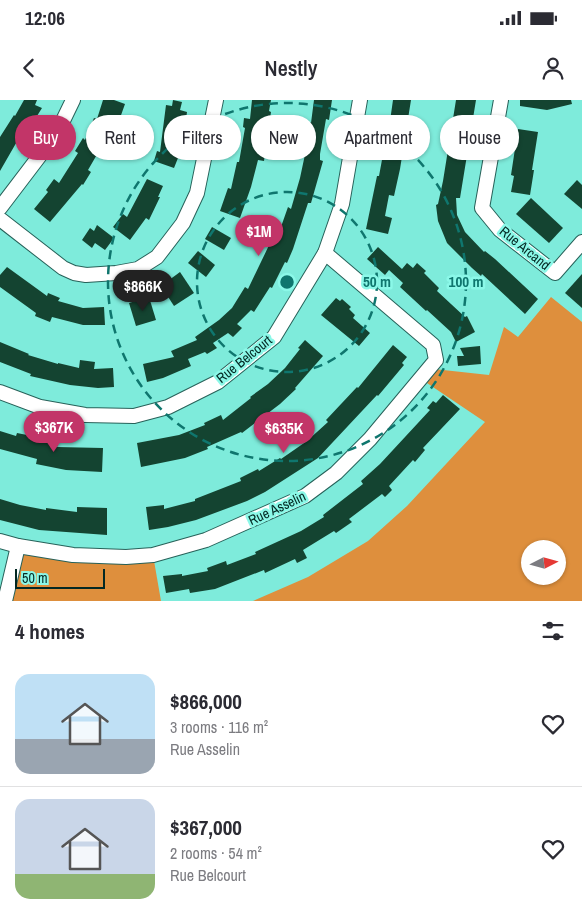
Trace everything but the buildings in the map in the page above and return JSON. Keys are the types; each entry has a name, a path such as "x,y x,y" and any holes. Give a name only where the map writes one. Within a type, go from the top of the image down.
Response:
{"street":[{"path":"0,208 57,133 74,100"},
{"path":"0,219 62,268 74,273 86,275 138,269 157,257 183,223 197,193 216,100"},
{"name":"Rue Belcourt","path":"0,392 40,407 85,415 134,416 168,406 218,382 274,337 325,253 342,204 360,100"},
{"name":"Rue Arcand","path":"501,100 482,208 500,230 555,273 582,242"},
{"name":"Rue Asselin","path":"0,541 72,555 126,557 153,554 206,540 305,496 336,473 370,438 436,360 434,345 325,253"},
{"path":"5,601 18,546"}],"shaded area":[{"path":"551,297 582,322 582,601 253,601 308,577 368,541 407,506 485,422 424,381 434,369 489,375 504,327 518,337"},
{"path":"18,546 153,555 161,601 5,601"}]}
